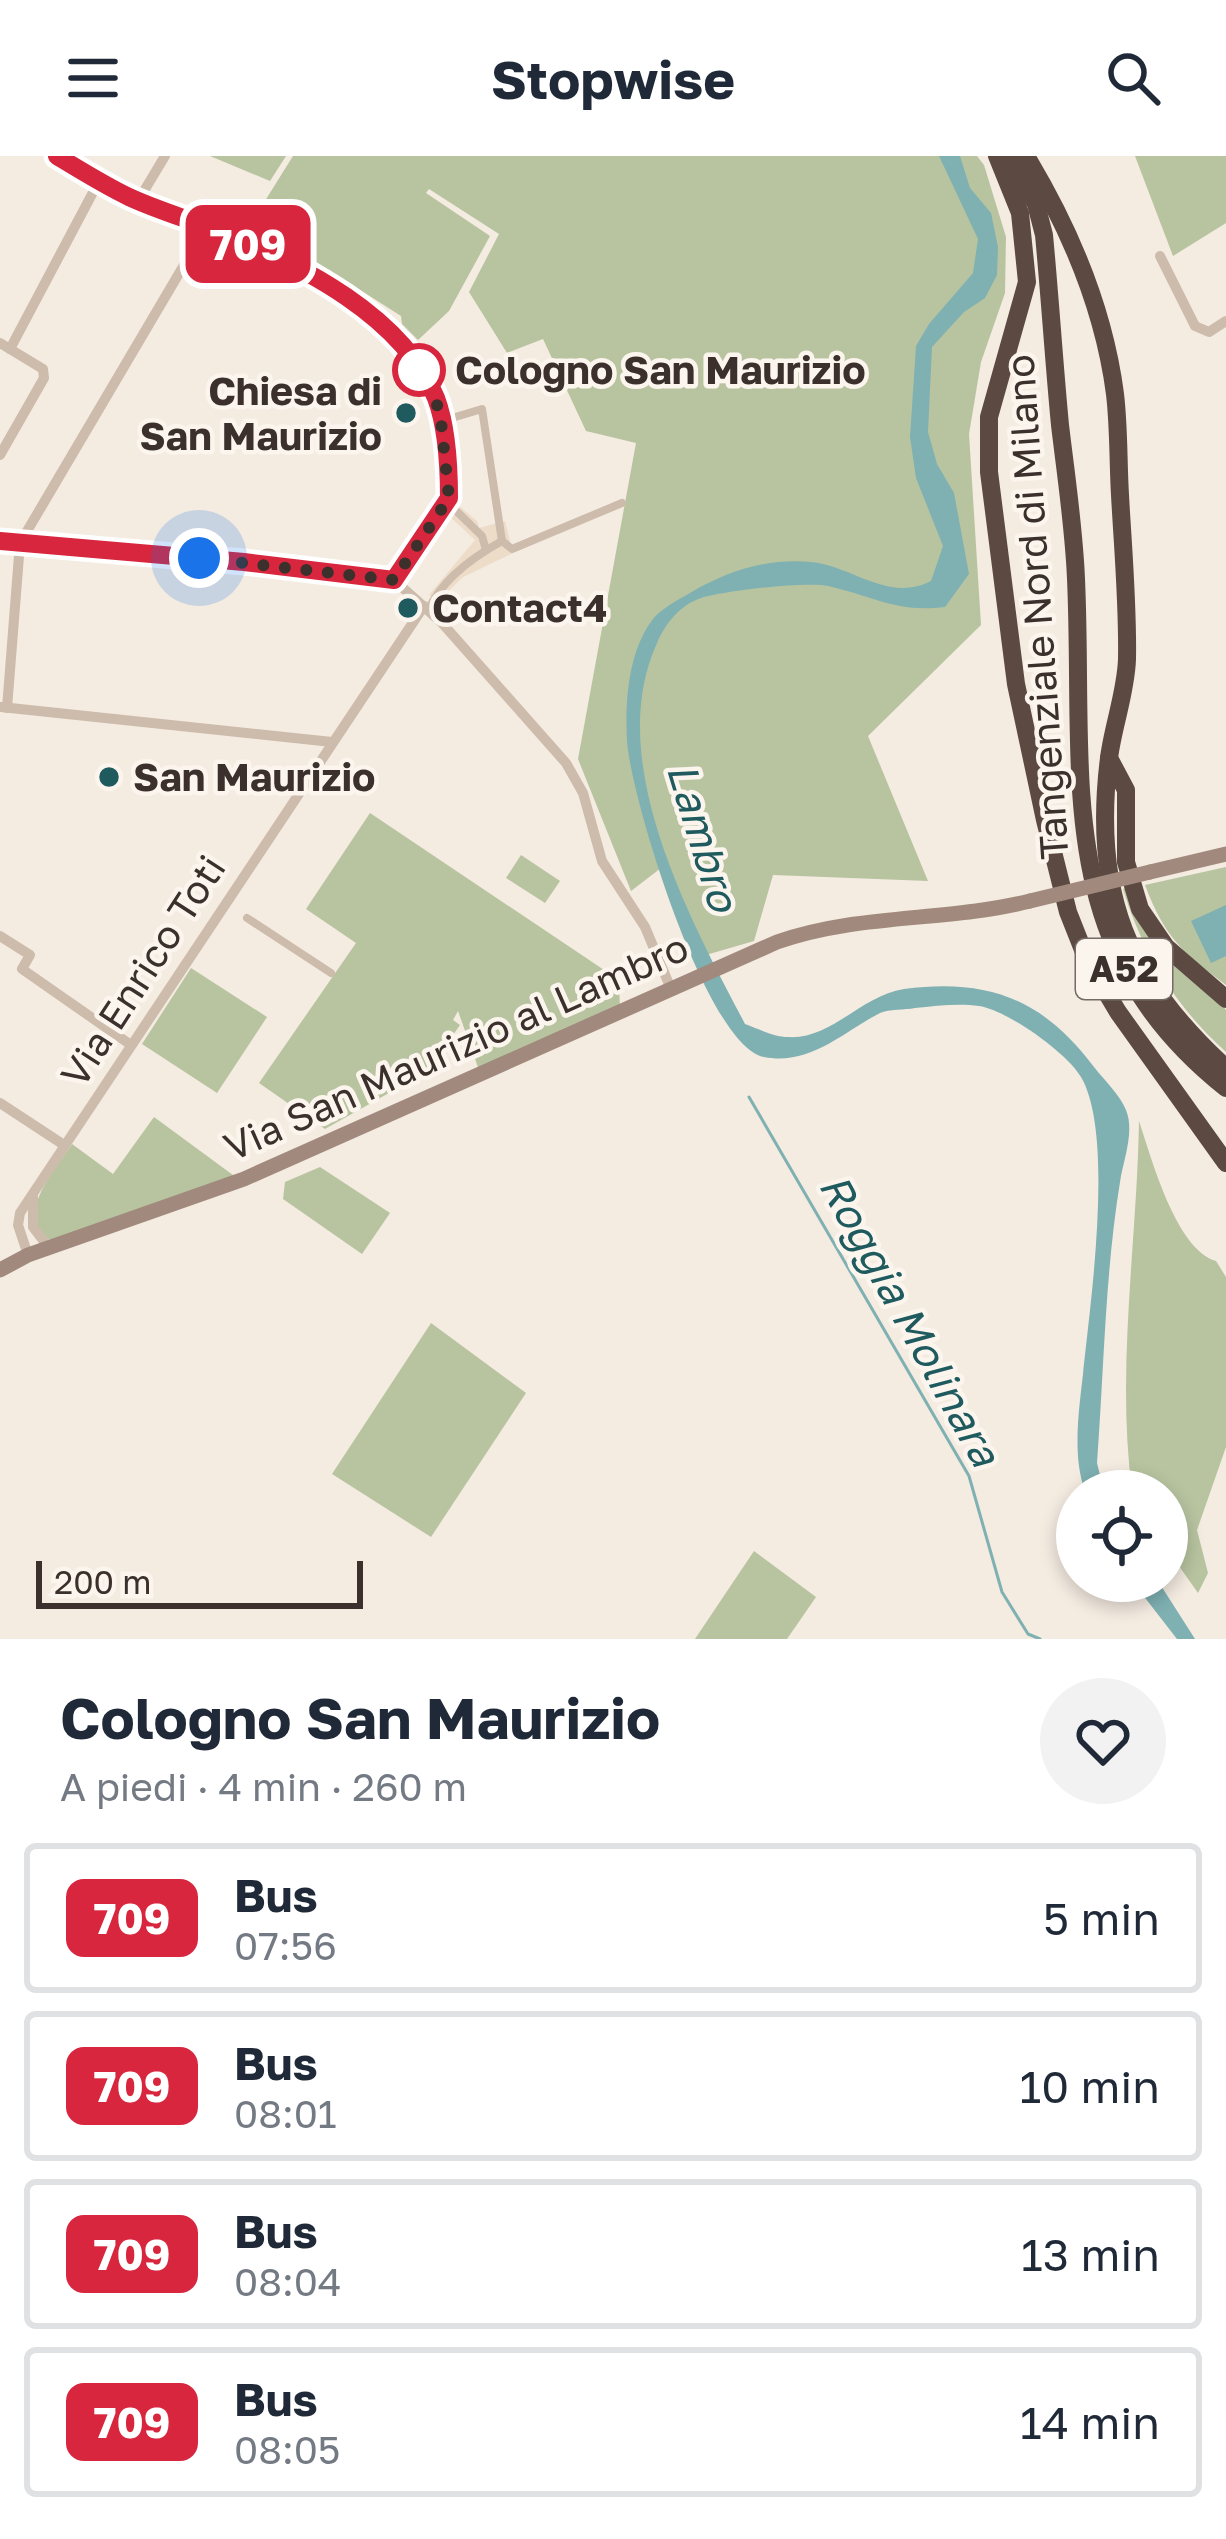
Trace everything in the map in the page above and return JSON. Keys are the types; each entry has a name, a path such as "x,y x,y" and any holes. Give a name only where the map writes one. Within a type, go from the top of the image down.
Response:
{"highway":[{"path":"997,156 1020,213 1027,282 989,417 989,472 1016,684 1045,820 1068,912 1087,960 1118,1012 1226,1163"},
{"name":"Tangenziale Nord di Milano","path":"1008,156 1036,204 1044,235 1076,575 1082,817 1089,874 1109,939 1144,1003 1184,1052 1226,1088"},
{"name":"Tangenziale Nord di Milano","path":"1026,156 1056,205 1088,285 1115,392 1127,593 1126,667 1109,758 1109,865 1120,926 1142,971 1170,1011 1226,1068"},
{"path":"1109,758 1126,790 1126,862 1140,909 1166,947 1226,999"}],"main road":[{"name":"Via San Maurizio al Lambro","path":"0,1270 28,1255 244,1179 777,942 835,925 962,916 1226,854"}],"street":[{"path":"57,156 138,201 206,226 306,274 399,342 435,395 442,421 445,506 394,580"},
{"path":"138,201 165,156"},
{"path":"0,455 44,378 43,369 5,346 99,181"},
{"path":"206,226 20,543 3,708 332,742"},
{"path":"1160,256 1193,323 1203,331 1226,321"},
{"path":"442,421 482,409 502,541"},
{"path":"502,541 512,549 622,503"},
{"path":"445,506 482,536 486,550"},
{"path":"0,541 394,580 426,608 566,763 583,793 602,861 645,927 670,989"},
{"path":"426,608 448,582 502,541"},
{"name":"Via Enrico Toti","path":"28,1255 18,1226 20,1213 426,608"},
{"name":"Via Enrico Toti","path":"247,918 331,973"},
{"path":"0,936 30,955 22,969 131,1045"},
{"path":"0,1103 64,1145"},
{"path":"34,1192 33,1227 49,1248"}],"green space":[{"path":"210,156 286,156 270,181"},
{"path":"293,156 977,156 1006,237 1005,293 981,362 969,434 981,625 868,736 928,881 773,875 754,941 699,957 661,868 631,891 578,759 636,443 586,431 543,339 507,353 469,292 499,234 429,189 426,193 490,236 449,311 418,340 402,324 401,316 263,228 256,229 253,220"},
{"path":"1135,156 1226,156 1226,223 1173,256"},
{"path":"370,813 619,980 620,1011 479,1070 458,1011 453,1020 460,1025 428,1071 325,1129 259,1083 356,943 306,909"},
{"path":"521,855 560,881 545,903 506,878"},
{"path":"1226,867 1226,985 1176,942 1145,885"},
{"path":"1129,887 1226,1010 1226,1052 1163,978 1131,913 1123,889"},
{"path":"191,968 267,1017 217,1093 142,1044"},
{"path":"154,1117 237,1178 54,1242 41,1232 36,1221 40,1195 72,1144 113,1174"},
{"path":"1139,1121 1177,1221 1226,1277 1226,1447 1197,1530 1208,1573 1198,1593 1188,1579 1188,1470 1130,1470 1127,1352"},
{"path":"320,1167 390,1213 362,1254 283,1199 285,1182"},
{"path":"431,1323 526,1393 431,1537 332,1474"},
{"path":"754,1551 816,1597 787,1639 695,1639"}],"shaded area":[{"path":"453,501 479,528 505,521 513,553 463,577 437,602 429,595 475,540 445,512"}],"water":[{"path":"939,156 960,156 970,188 991,213 998,247 997,275 985,298 964,312 932,347 928,432 937,464 954,493 969,574 945,607 898,606 817,585 745,590 693,601 674,616 657,643 643,689 640,738 660,838 700,937 745,1024 777,1036 804,1036 833,1025 874,999 904,989 934,986 988,991 1011,998 1055,1025 1120,1099 1126,1110 1128,1146 1115,1217 1105,1322 1099,1470 1080,1470 1078,1448 1098,1178 1097,1138 1081,1077 1063,1056 1020,1024 971,1005 884,1012 796,1057 764,1057 742,1043 719,1012 676,917 642,813 627,741 630,677 638,646 653,619 704,585 748,568 795,561 826,565 885,586 915,587 931,581 943,546 916,478 910,437 916,346 973,273 978,239"},
{"path":"1226,905 1226,956 1211,963 1191,921"},
{"path":"1148,1602 1171,1602 1195,1639 1177,1639"}],"waterway":[{"name":"Roggia Molinara","path":"749,1097 969,1476 1002,1592 1028,1634 1040,1639"}],"bus line":[{"name":"709","path":"0,541 394,580 449,498 438,404 428,382 391,334 341,295 284,263 226,234 131,198 57,156"}],"place":[{"name":"Cologno San Maurizio","path":"419,370"},
{"name":"Chiesa di San Maurizio","path":"406,413"},
{"name":"Contact4","path":"408,608"},
{"name":"San Maurizio","path":"109,777"}],"route":[{"path":"199,558 394,580 449,498 440,411 419,370"}],"water label":[{"name":"Lambro","path":"703,837"}]}
